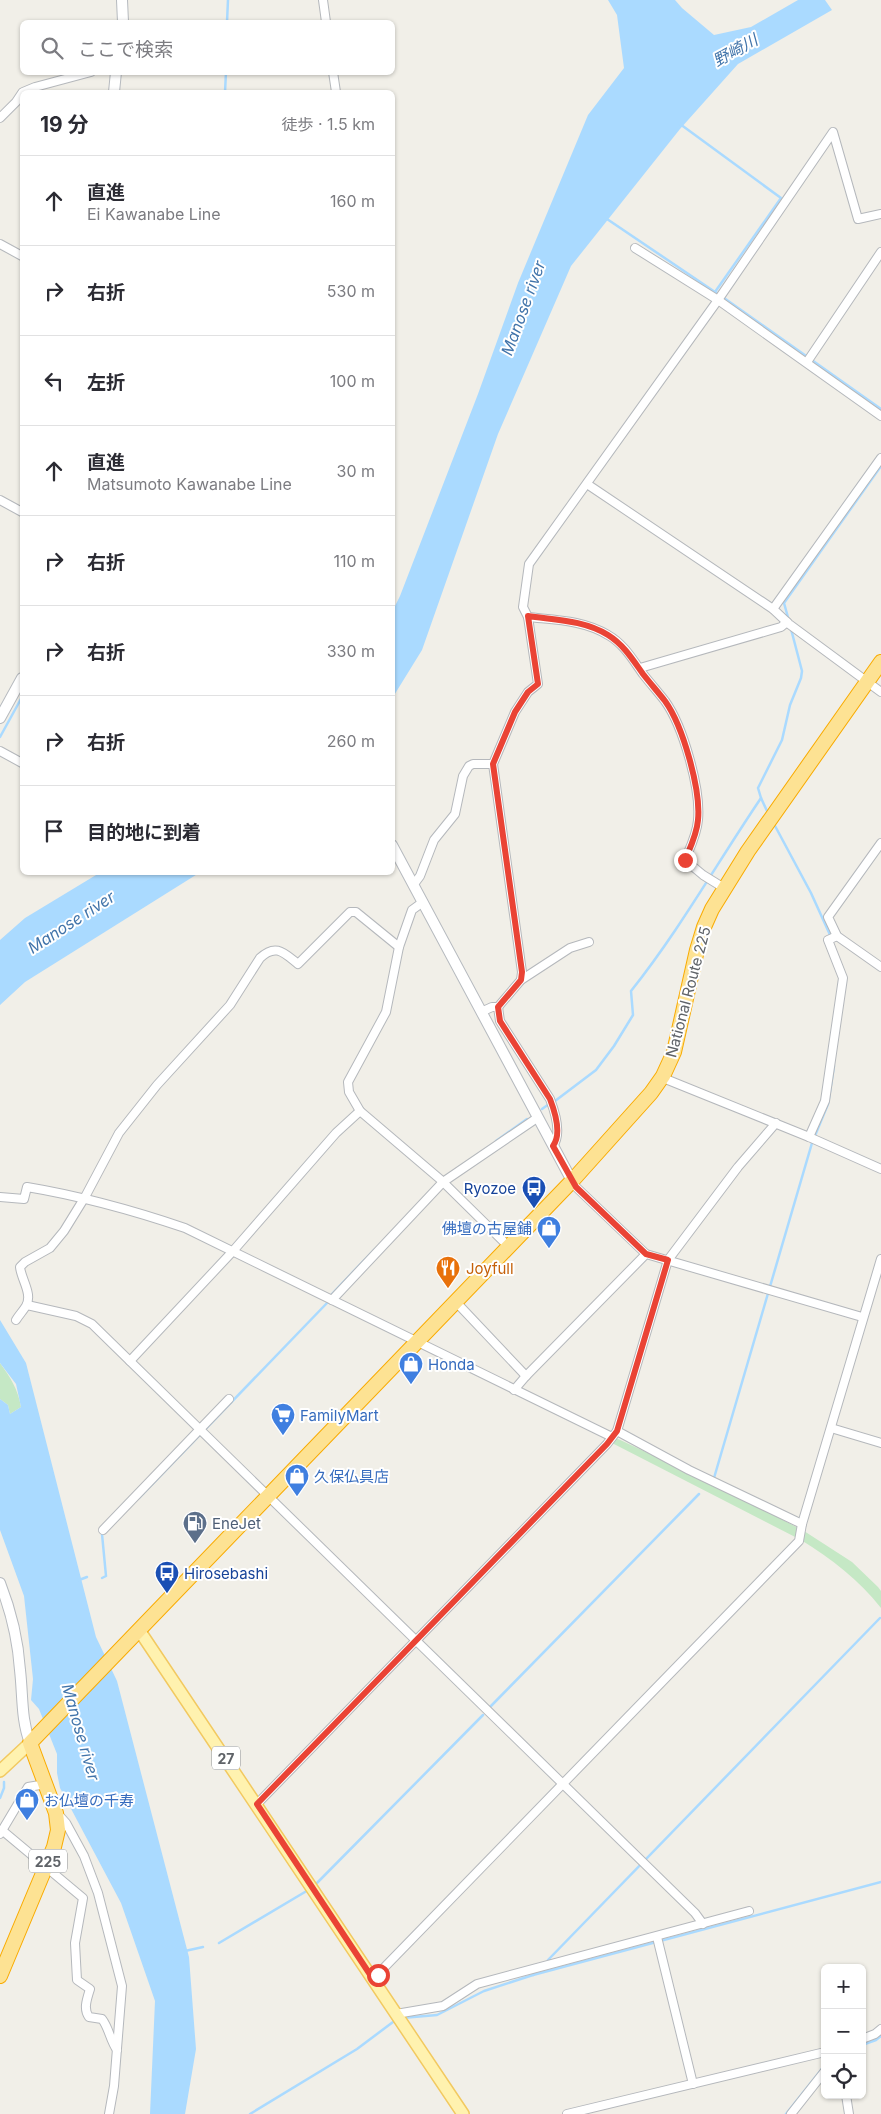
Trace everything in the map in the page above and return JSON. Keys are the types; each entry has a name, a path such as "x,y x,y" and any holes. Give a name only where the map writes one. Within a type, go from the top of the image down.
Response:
{"highway":[{"name":"National Route 225","path":"30,1743 509,1247 572,1181 651,1093 663,1076 674,1052 696,950 704,927 724,888 881,662"},
{"name":"225","path":"0,1976 54,1847 58,1830 56,1813 30,1743"}],"main road":[{"path":"122,0 124,20"},
{"path":"114,90 116,75"},
{"path":"0,718 20,682"},
{"path":"395,850 572,1181"},
{"path":"0,1583 15,1632 20,1669 23,1726 30,1743 0,1771"},
{"name":"27","path":"139,1630 463,2114"}],"street":[{"path":"323,0 326,20"},
{"path":"29,90 80,75"},
{"path":"333,75 336,90"},
{"path":"0,118 20,97"},
{"path":"521,980 521,963 493,764 515,712 528,692 538,684 528,616 523,607 530,564 718,300 833,132 858,219 881,214"},
{"path":"0,244 20,255"},
{"path":"635,248 809,360 881,416"},
{"path":"809,360 881,252"},
{"path":"773,609 881,458"},
{"path":"587,484 773,609 789,624 881,692"},
{"path":"0,500 20,511"},
{"path":"528,616 589,624 620,643 640,668 671,712 687,754 697,788 698,823 685,860 708,879 724,888"},
{"path":"640,668 789,624"},
{"path":"0,751 20,762"},
{"path":"414,884 420,876 434,840 455,814 466,770 473,764 493,764"},
{"path":"881,843 828,917 834,938 881,967"},
{"path":"423,902 412,910 399,947 386,1012 348,1082 348,1092 360,1111 442,1181 509,1247"},
{"path":"16,1320 27,1305 28,1289 20,1267 50,1248 64,1231 85,1197 114,1141 132,1115 230,1005 241,991 260,958 266,952 278,950 298,964 350,912 356,912 399,947"},
{"path":"812,1138 826,1101 843,978 828,940 834,938"},
{"path":"553,1146 557,1140 554,1109 550,1099 500,1021 498,1007 521,980 570,948 589,942"},
{"path":"481,1012 492,1007 498,1007"},
{"path":"663,1076 668,1080 812,1138 881,1169"},
{"path":"130,1361 234,1251 336,1133 360,1111"},
{"path":"332,1300 442,1181 537,1118"},
{"path":"257,1804 417,1642 614,1434 668,1260 738,1167 776,1123"},
{"path":"572,1181 646,1254 862,1317"},
{"path":"0,1197 24,1199 27,1187 85,1197 135,1210 184,1228 514,1390 614,1434 802,1524"},
{"path":"514,1390 646,1254"},
{"path":"373,1979 799,1541 802,1524 862,1317 881,1259"},
{"path":"456,1302 526,1376"},
{"path":"27,1305 76,1316 92,1324 202,1432 270,1495 417,1642 695,1913 702,1924"},
{"path":"103,1530 202,1432 229,1399"},
{"path":"831,1428 881,1443"},
{"path":"46,1784 28,1787 1,1832 46,1866 83,1898 76,1943 77,1980 90,1989 85,2008 86,2014 89,2017 102,2019 106,2024 112,2043 118,2050"},
{"path":"56,1813 66,1823 84,1856 98,1893 122,1986 118,2050 114,2086 108,2114"},
{"path":"398,2017 443,2006 477,1984 657,1940 702,1924 749,1911"},
{"path":"657,1940 693,2084"},
{"path":"866,2037 881,2029"},
{"path":"567,2114 595,2111 693,2084 821,2053"},
{"path":"791,2114 821,2076"},
{"path":"847,2099 850,2114"}],"green space":[{"path":"0,1363 18,1394 21,1407 10,1414 8,1405 0,1399"},
{"path":"616,1438 712,1483 804,1531 852,1562 878,1587 881,1591 881,1608 854,1579 812,1547 612,1443"}],"water":[{"path":"608,0 675,0 714,35 751,27 798,0 825,0 832,10 738,64 680,129 571,266 498,434 422,650 395,694 395,606 478,394 518,283 588,115 624,68 617,15"},
{"name":"Manose river","path":"96,875 196,875 25,982 0,1005 0,940 25,918"},
{"name":"Manose river","path":"0,1320 26,1363 96,1637 117,1681 189,1957 196,2049 185,2114 150,2114 155,2001 121,1903 60,1788 57,1773 57,1754 39,1709 31,1700 33,1679 24,1596 0,1530 0,1399 8,1405 10,1414 21,1407 16,1384 0,1363"}],"waterway":[{"path":"227,20 228,0"},
{"path":"225,90 226,75"},
{"path":"680,124 781,198 715,292 719,294"},
{"path":"607,219 715,292"},
{"path":"724,298 881,409"},
{"path":"789,621 784,603 881,466"},
{"path":"767,811 758,788 782,740 790,705 802,671 791,629"},
{"path":"0,737 20,701"},
{"path":"555,1101 596,1070 614,1046 633,1015 631,991 682,921 761,798"},
{"path":"774,824 811,893 831,937"},
{"path":"714,1478 812,1143 828,1104 834,1066"},
{"path":"542,1109 549,1104"},
{"path":"496,1141 527,1119"},
{"path":"332,1294 375,1249"},
{"path":"139,1498 327,1303"},
{"path":"490,1707 699,1494"},
{"path":"102,1578 106,1576 102,1534 105,1532"},
{"path":"79,1580 87,1577"},
{"path":"548,1960 880,1618"},
{"path":"314,1886 483,1715"},
{"path":"0,1798 4,1782"},
{"path":"533,1975 881,1882"},
{"path":"219,1943 310,1889"},
{"path":"185,1951 203,1947"},
{"path":"402,2018 437,2015 484,1991 533,1975 536,1972"},
{"path":"250,2114 357,2049 397,2019"},
{"path":"866,2044 881,2036"},
{"path":"786,2114 821,2070"}],"place":[{"name":"Ryozoe","path":"534,1209"},
{"name":"佛壇の古屋鋪","path":"549,1249"},
{"name":"Joyfull","path":"448,1289"},
{"name":"Honda","path":"411,1385"},
{"name":"FamilyMart","path":"283,1436"},
{"name":"久保仏具店","path":"297,1497"},
{"name":"EneJet","path":"195,1544"},
{"name":"Hirosebashi","path":"167,1594"},
{"name":"お仏壇の千寿","path":"27,1821"}],"route":[{"path":"378,1975 373,1979 257,1804 417,1642 607,1444 617,1431 668,1260 646,1254 576,1187 553,1146 557,1140 557,1130 554,1109 550,1099 500,1021 498,1014 498,1007 521,980 522,972 493,764 515,712 528,692 538,684 528,616 589,624 609,635 620,643 665,701 687,754 697,788 698,823 685,860"}],"water label":[{"name":"野崎川","path":"735,50"}]}
